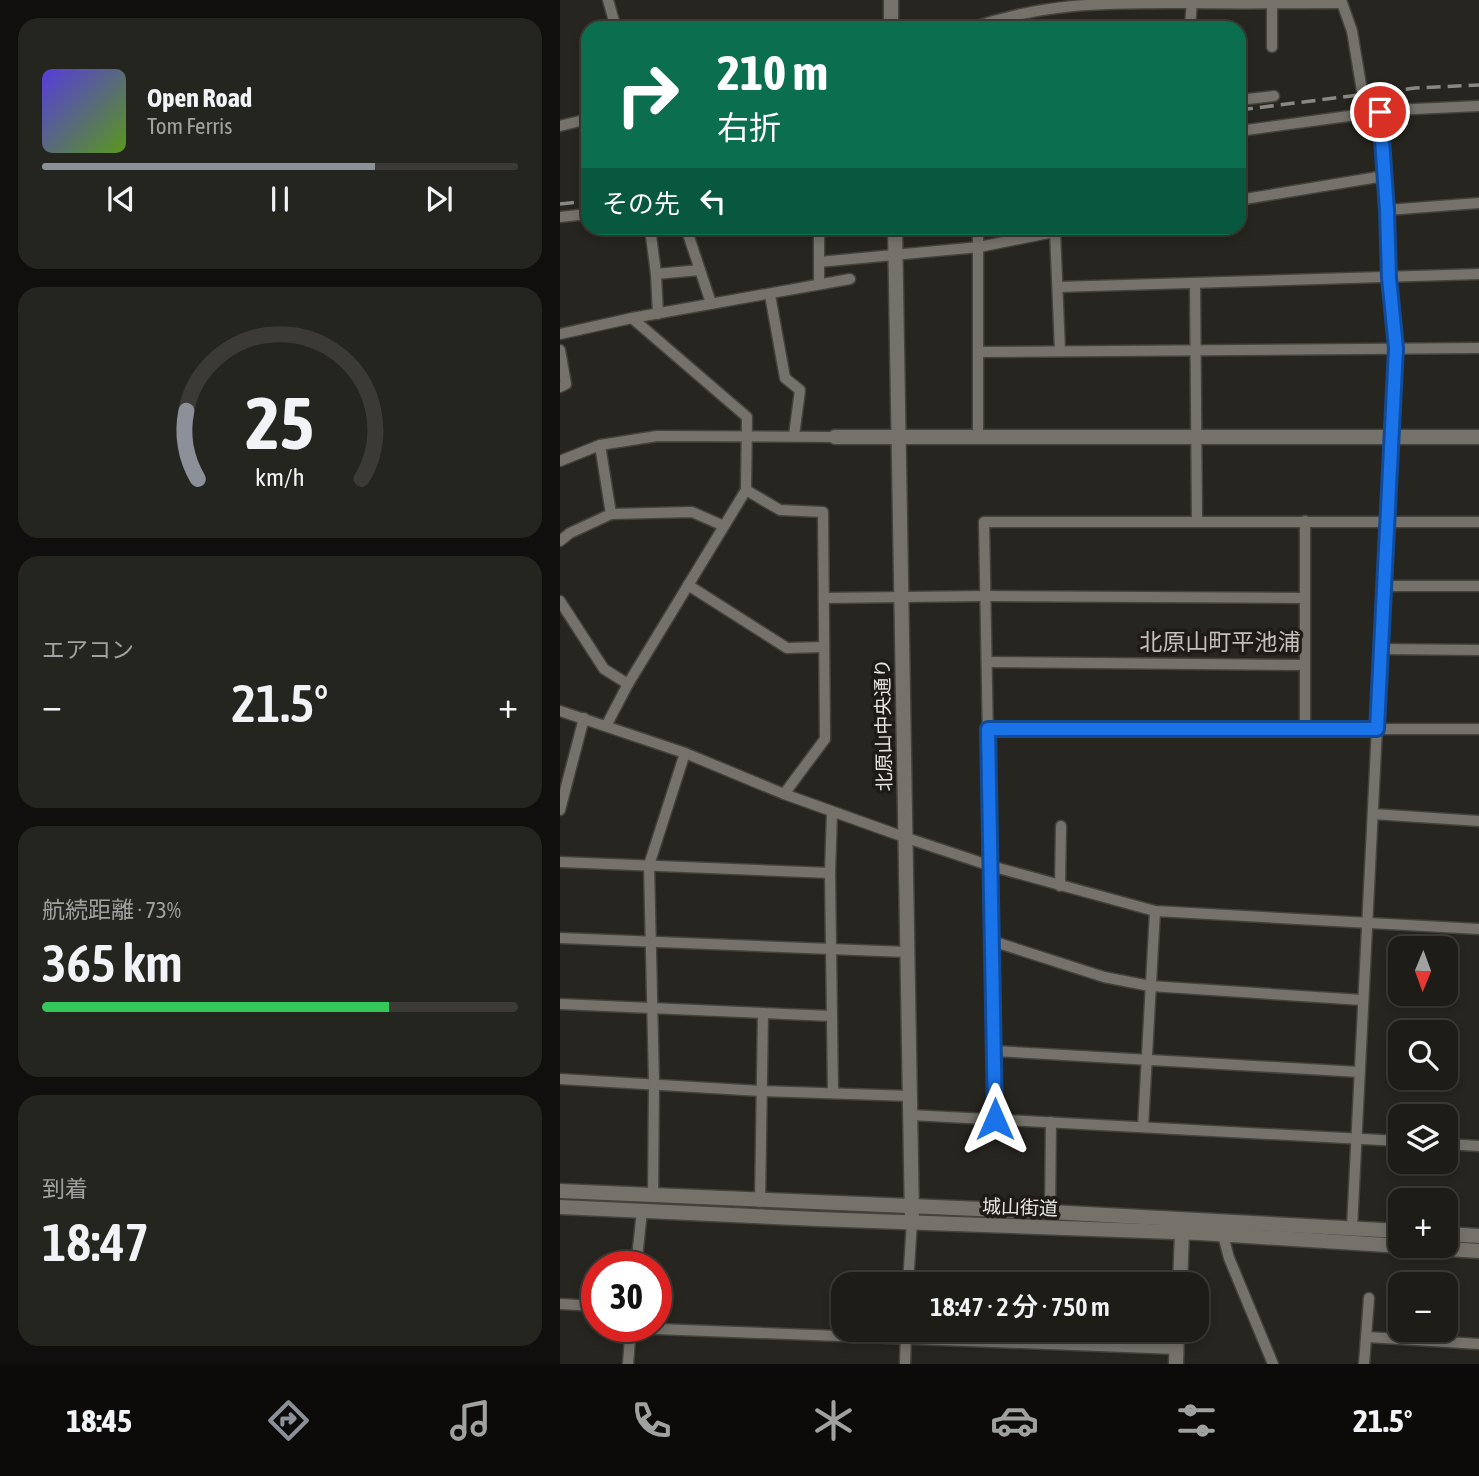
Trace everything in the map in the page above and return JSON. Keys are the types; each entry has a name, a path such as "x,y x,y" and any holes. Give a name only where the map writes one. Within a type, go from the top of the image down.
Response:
{"street":[{"path":"608,0 614,21"},
{"path":"891,0 891,21"},
{"path":"996,21 1021,13 1062,6 1131,2 1341,1 1352,31 1366,115"},
{"path":"1191,21 1192,2"},
{"path":"1272,3 1272,47"},
{"path":"1246,99 1274,96"},
{"path":"1246,130 1380,112 1479,106"},
{"path":"1352,1228 1396,348 1389,278 1380,112"},
{"path":"560,126 581,122"},
{"path":"1246,199 1384,176"},
{"path":"1387,210 1479,203"},
{"path":"560,217 581,215"},
{"path":"651,235 658,314"},
{"path":"688,235 711,303"},
{"path":"818,235 819,284"},
{"name":"北原山中央通り","path":"895,235 911,1214"},
{"path":"978,235 978,436"},
{"path":"819,262 979,247 1036,235"},
{"path":"1055,235 1060,351"},
{"path":"656,274 700,270"},
{"path":"1058,288 1479,274"},
{"path":"560,334 711,303 770,295 850,279"},
{"path":"1195,283 1196,521"},
{"path":"770,295 785,378 800,390 794,436"},
{"path":"606,726 628,684 746,490 747,417 632,318"},
{"path":"979,352 1479,348"},
{"path":"560,350 566,384 560,387"},
{"path":"560,461 600,445 657,436 1479,437"},
{"path":"600,445 611,514"},
{"path":"746,490 780,510 823,512 825,739 784,794"},
{"path":"560,541 570,533 611,514 692,512 724,526"},
{"path":"1305,521 1305,728"},
{"path":"995,1119 984,522 1479,522"},
{"path":"688,585 787,648 824,647"},
{"path":"1384,586 1479,586"},
{"path":"824,598 1304,598"},
{"path":"560,601 604,669 628,684"},
{"path":"1381,649 1479,650"},
{"path":"987,662 1304,665"},
{"path":"560,711 685,753 832,812 990,866 1155,911 1479,929"},
{"path":"560,810 584,719"},
{"path":"988,729 1479,729"},
{"path":"653,1197 654,1083 649,865 685,753"},
{"path":"832,812 830,949 833,1093"},
{"path":"1373,814 1479,821"},
{"path":"1060,886 1061,825"},
{"path":"560,862 830,873"},
{"path":"1143,1127 1155,911"},
{"path":"560,939 906,952"},
{"path":"992,941 1104,977 1150,986 1362,1000"},
{"path":"560,1004 831,1016"},
{"path":"760,1202 763,1013"},
{"path":"995,1051 1360,1072"},
{"path":"560,1079 761,1091 909,1096"},
{"path":"911,1115 1388,1140"},
{"path":"1049,1212 1051,1122"},
{"path":"1458,1145 1479,1146"},
{"name":"城山街道","path":"560,1191 1479,1251"},
{"name":"城山街道","path":"560,1207 642,1211 911,1214 1049,1212 1388,1230"},
{"path":"638,1251 642,1211"},
{"path":"909,1272 911,1214"},
{"path":"1180,1272 1182,1233"},
{"path":"1223,1235 1229,1258 1273,1364"},
{"path":"1458,1235 1479,1236"},
{"path":"1364,1364 1369,1298"},
{"path":"560,1304 581,1305"},
{"path":"672,1328 831,1332"},
{"path":"1367,1337 1479,1345"},
{"path":"628,1364 630,1342"},
{"path":"905,1364 906,1342"},
{"path":"1000,1342 1176,1357"}],"railway":[{"path":"1246,109 1415,88 1479,85"},
{"path":"560,204 581,202"}],"district":[{"name":"北原山町平池浦","path":"1220,642"}],"route":[{"path":"995,1119 988,729 1377,729 1396,348 1389,278 1380,112"}]}
